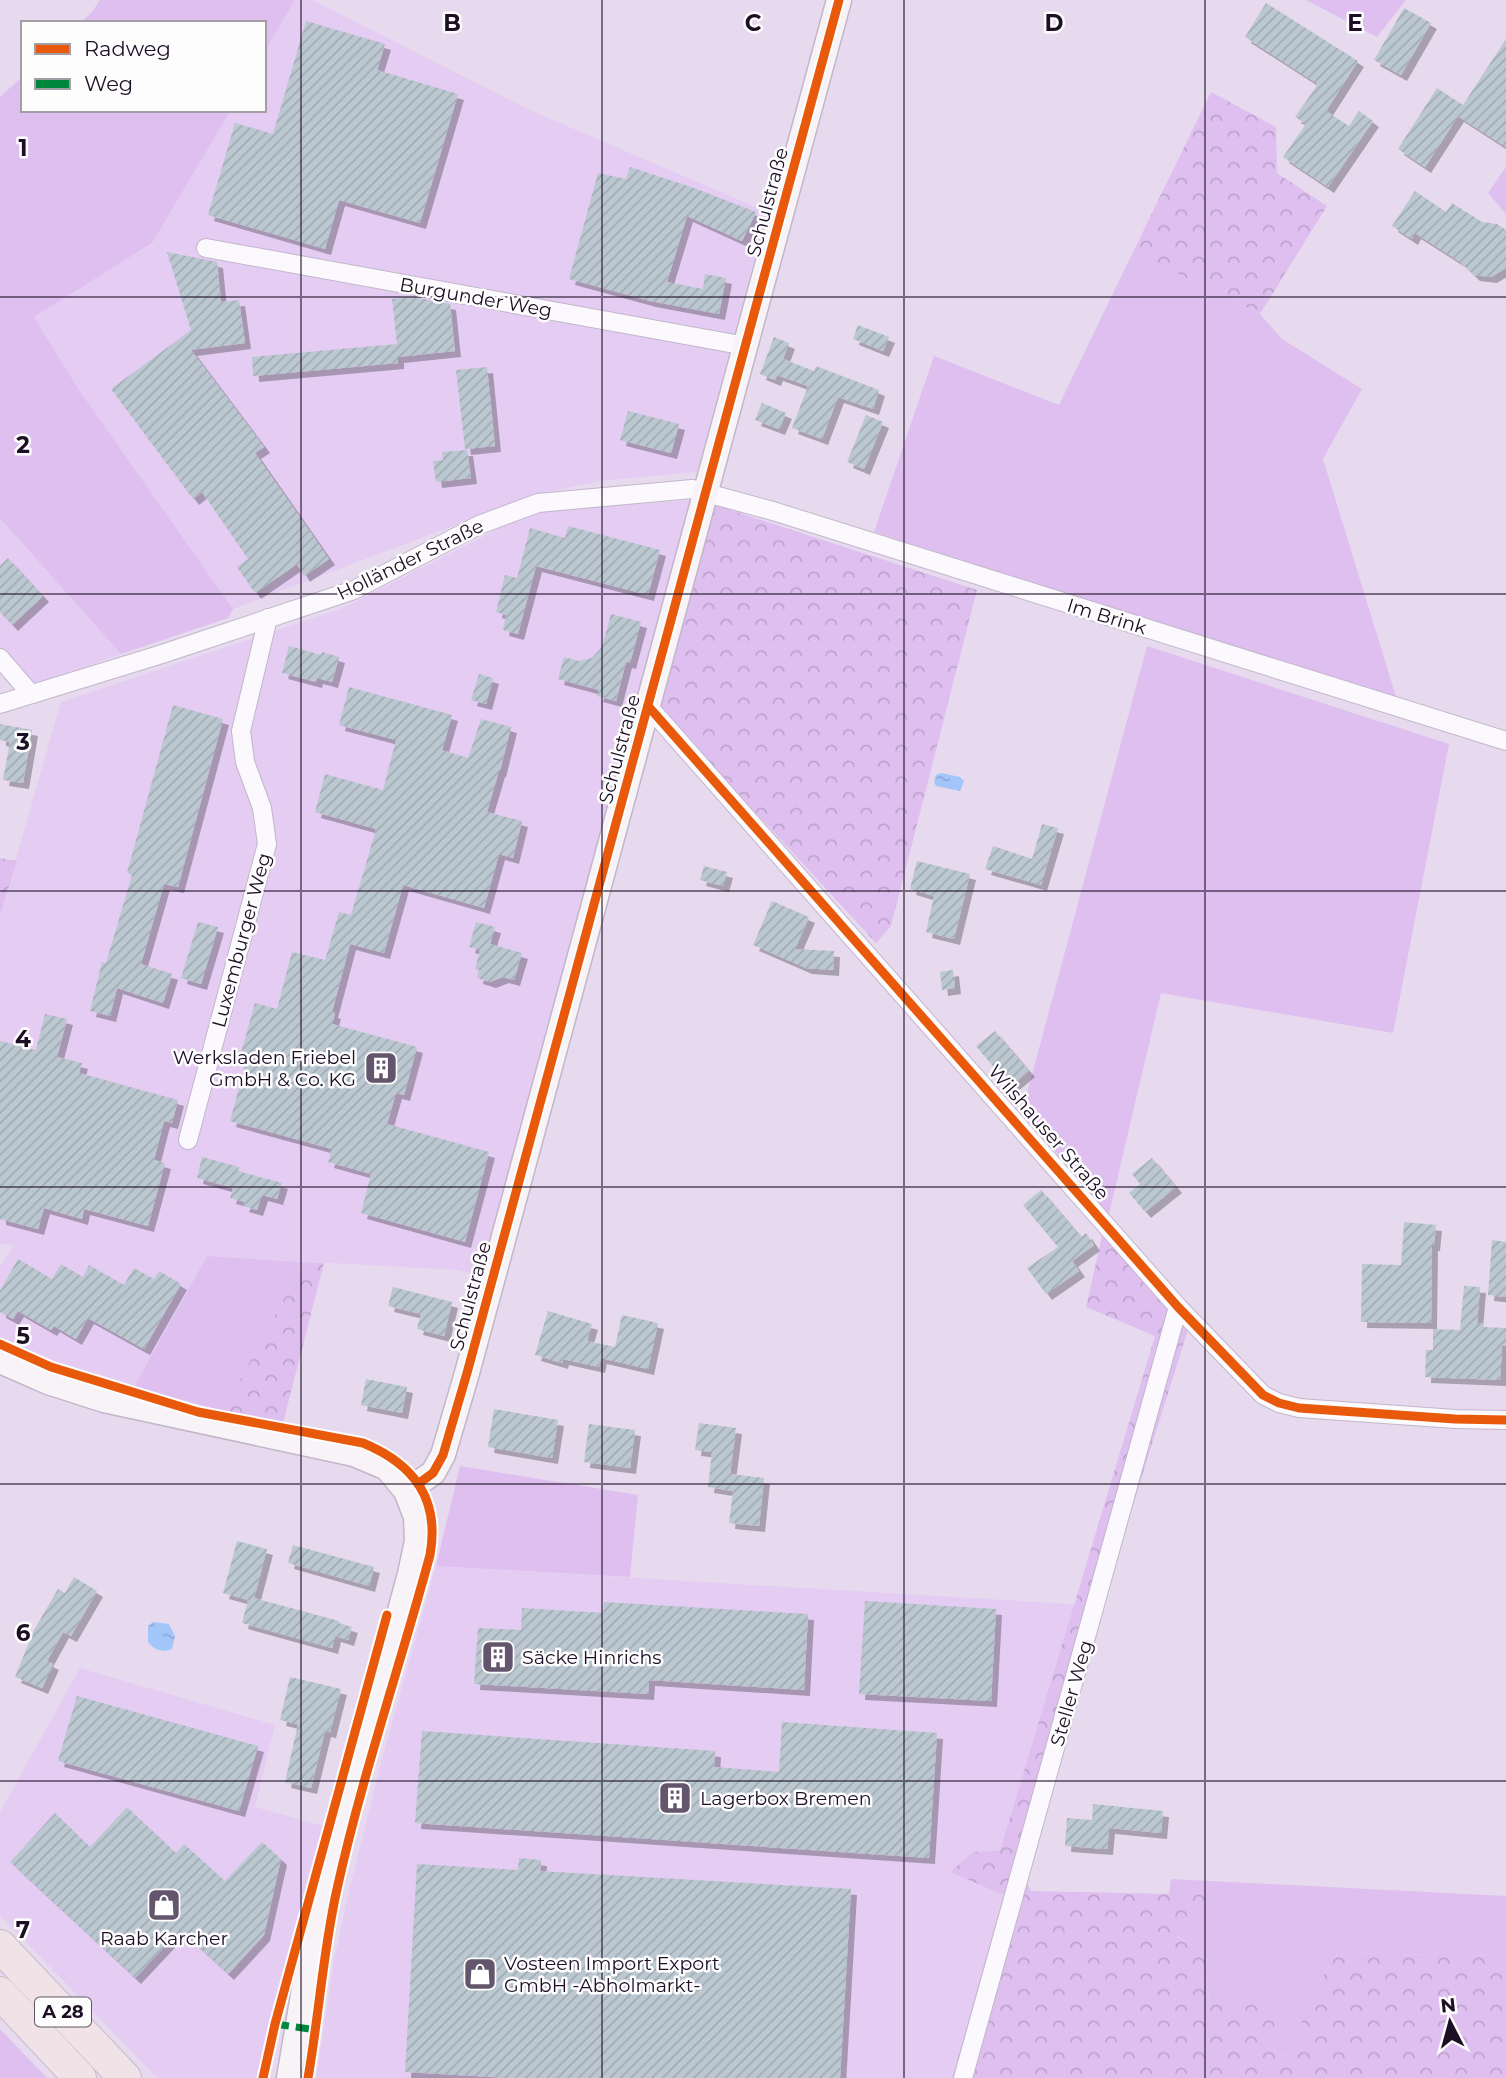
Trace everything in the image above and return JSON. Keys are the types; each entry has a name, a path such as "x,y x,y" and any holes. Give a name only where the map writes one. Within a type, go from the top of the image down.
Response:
{"highway":[{"name":"A 28","path":"0,1946 125,2078"},
{"name":"A 28","path":"0,1993 80,2078"}],"street":[{"name":"Schulstraße","path":"406,1491 433,1473 443,1455 707,493 839,0"},
{"name":"Burgunder Weg","path":"206,248 746,346"},
{"name":"Holländer Straße","path":"0,704 354,590 479,525 538,503 692,489 707,493"},
{"name":"Im Brink","path":"707,493 773,511 1506,741"},
{"name":"Luxemburger Weg","path":"188,1140 267,844 262,808 246,762 241,731 268,618"},
{"path":"0,658 32,694"},
{"name":"Wilshauser Straße","path":"648,706 1178,1307 1263,1395 1279,1404 1340,1412 1506,1420"},
{"name":"Steller Weg","path":"963,2078 1178,1307"},
{"path":"0,1361 48,1382 104,1400 355,1454 387,1468 406,1491 416,1517 417,1541 315,1924 289,2078"}],"shaded area":[{"path":"295,0 312,0 530,110 767,212 697,472 599,481 535,495 233,609 79,390 34,317 152,243 230,112 266,112 266,50"},
{"path":"696,500 485,1276 457,1270 207,1256 134,1387 50,1364 0,1340 0,1267 14,1245 0,1244 0,915 61,702 341,609 533,511"},
{"path":"0,518 121,654 35,685 0,647"},
{"path":"436,1566 1087,1605 952,2078 316,2078 334,1961 346,1904 379,1770"},
{"path":"80,1668 275,1725 255,1807 323,1826 258,2078 157,2078 0,1915 0,1812"}],"green space":[{"path":"100,0 295,0 266,50 266,21 82,21"},
{"path":"1306,0 1406,0 1377,37"},
{"path":"21,78 21,112 230,112 152,243 34,317 79,390 233,609 228,618 121,654 0,518 0,97"},
{"path":"1211,92 1276,127 1277,173 1327,206 1260,314 1133,252"},
{"path":"1506,167 1506,214 1488,193"},
{"path":"1133,252 1260,314 1282,339 1362,389 1323,459 1397,700 874,532 934,356 1059,405"},
{"path":"712,504 977,590 891,926 876,943 660,709"},
{"path":"1147,646 1449,744 1393,1033 1161,993 1109,1214 1022,1112"},
{"path":"0,858 17,861 0,915"},
{"path":"1102,1236 1189,1327 1019,1867 1031,1891 1220,1895 1176,1936 1206,1953 1209,2001 1274,2003 1275,2055 1298,2056 1303,2007 1338,1953 1506,1956 1506,2078 952,2078 1004,1895 950,1872 973,1852 1000,1851 1155,1336 1086,1307"},
{"path":"207,1256 304,1262 223,1411 134,1387"},
{"path":"304,1262 324,1263 283,1423 223,1411"},
{"path":"460,1466 638,1495 630,1577 436,1566"},
{"path":"1171,1879 1506,1896 1506,1956 1338,1953 1303,2007 1298,2056 1275,2055 1209,2001 1206,1954 1176,1935 1219,1896 1169,1894"},
{"path":"0,2029 47,2078 0,2078"}],"water":[{"path":"941,773 960,777 964,781 960,791 936,786 936,775"},
{"path":"153,1622 169,1624 175,1636 172,1649 159,1650 148,1642 148,1626"}],"building":[{"path":"1266,3 1358,61 1326,111 1349,126 1359,111 1373,121 1328,187 1283,157 1306,124 1295,117 1318,84 1245,37"},
{"path":"1404,8 1431,23 1401,75 1374,60"},
{"path":"306,21 385,44 377,70 458,94 420,223 339,200 325,249 208,215 235,123 273,134"},
{"path":"1506,39 1506,147 1458,116 1425,167 1398,149 1437,88 1463,105"},
{"path":"630,167 756,212 742,241 687,216 667,282 703,289 705,274 726,278 719,314 650,301 569,279 598,173 626,179"},
{"path":"1415,191 1446,212 1452,203 1482,222 1497,224 1506,230 1506,268 1491,277 1474,275 1459,261 1415,233 1412,239 1392,226"},
{"path":"167,252 217,262 221,302 239,300 245,343 191,350 264,447 255,453 329,559 304,576 297,564 255,593 237,567 248,559 202,492 193,499 111,389 191,330"},
{"path":"413,297 450,304 455,351 398,357 398,363 253,376 252,357 397,344 392,299"},
{"path":"858,325 889,337 883,351 853,339"},
{"path":"774,337 789,343 783,359 814,371 816,366 879,390 873,409 838,397 822,439 792,428 808,386 777,375 775,380 760,374"},
{"path":"487,367 495,446 465,449 456,370"},
{"path":"762,403 786,413 779,429 755,420"},
{"path":"628,411 679,424 671,453 620,440"},
{"path":"866,415 883,422 864,469 847,462"},
{"path":"467,450 471,478 436,482 433,461 443,460 442,452"},
{"path":"568,526 660,550 648,595 536,566 518,634 503,630 506,615 496,612 505,575 517,578 530,528 565,538"},
{"path":"8,558 43,596 12,625 0,612 0,566"},
{"path":"611,614 641,622 630,663 626,662 616,701 597,696 599,690 558,679 564,657 579,661 592,658 602,647"},
{"path":"289,646 339,657 332,682 317,678 316,682 282,673"},
{"path":"479,674 493,678 486,704 471,700"},
{"path":"349,687 452,715 442,750 468,758 481,719 511,727 487,812 522,821 513,858 499,854 484,908 403,885 384,953 350,944 332,1012 335,1013 332,1024 417,1047 404,1095 396,1093 387,1124 489,1152 465,1242 361,1213 371,1174 328,1162 332,1149 230,1121 246,1062 239,1060 255,1003 277,1009 292,952 325,960 339,912 351,915 376,829 315,812 325,774 383,790 396,740 339,725"},
{"path":"173,705 223,719 178,887 164,884 141,964 172,974 163,1003 117,988 110,1016 90,1011 102,962 106,963 132,875 127,873"},
{"path":"0,724 32,730 23,783 3,780 10,742 0,740"},
{"path":"1042,824 1058,828 1041,885 985,869 993,846 1032,859"},
{"path":"917,861 970,874 954,939 926,932 934,896 910,889"},
{"path":"704,866 727,872 723,886 700,880"},
{"path":"772,901 809,917 795,949 834,951 833,970 806,968 753,945"},
{"path":"198,922 218,927 201,984 181,978"},
{"path":"476,922 495,927 490,944 522,953 514,980 503,977 490,982 477,978 479,970 475,969 480,950 469,947"},
{"path":"953,970 955,988 942,990 940,972"},
{"path":"45,1014 67,1019 57,1057 82,1063 79,1073 178,1100 172,1123 164,1121 154,1160 165,1163 148,1226 84,1209 82,1219 44,1208 38,1229 0,1219 0,1041 36,1050"},
{"path":"995,1031 1029,1071 1010,1087 976,1046"},
{"path":"202,1157 239,1167 238,1171 282,1183 277,1199 262,1195 257,1210 243,1206 245,1202 230,1198 233,1188 197,1178"},
{"path":"1152,1158 1176,1187 1145,1212 1129,1193 1140,1184 1132,1174"},
{"path":"1041,1190 1081,1237 1086,1233 1094,1245 1072,1261 1079,1271 1046,1294 1027,1268 1058,1247 1023,1205"},
{"path":"1404,1222 1436,1225 1432,1245 1431,1323 1361,1322 1362,1264 1401,1265"},
{"path":"1492,1240 1506,1242 1506,1297 1488,1295"},
{"path":"18,1259 52,1279 61,1264 83,1277 89,1265 124,1285 134,1268 154,1279 159,1271 181,1284 144,1349 88,1318 76,1339 54,1326 51,1330 18,1311 13,1319 0,1312 0,1291"},
{"path":"1464,1286 1480,1287 1477,1323 1483,1323 1483,1327 1506,1328 1500,1380 1425,1377 1426,1350 1433,1350 1433,1329 1460,1330"},
{"path":"393,1287 452,1302 444,1336 417,1329 421,1314 388,1306"},
{"path":"548,1311 592,1324 587,1341 615,1347 622,1315 658,1323 648,1369 601,1358 599,1367 563,1359 562,1363 535,1355"},
{"path":"366,1379 407,1387 402,1413 361,1405"},
{"path":"494,1409 558,1420 552,1458 488,1447"},
{"path":"699,1423 736,1428 730,1474 764,1478 759,1526 729,1523 733,1491 708,1487 712,1452 695,1450"},
{"path":"589,1424 635,1430 630,1468 584,1462"},
{"path":"237,1541 267,1549 254,1598 339,1621 352,1627 348,1640 335,1636 332,1648 242,1623 248,1600 223,1593"},
{"path":"293,1545 374,1567 369,1586 288,1563"},
{"path":"74,1577 97,1591 71,1636 63,1632 47,1661 53,1664 42,1688 15,1677 34,1630 58,1589 65,1593"},
{"path":"865,1601 996,1609 991,1701 859,1694"},
{"path":"604,1602 808,1614 804,1690 649,1680 648,1694 474,1684 478,1628 521,1630 522,1608 603,1613"},
{"path":"290,1677 341,1689 330,1732 325,1731 311,1788 285,1782 298,1724 280,1720"},
{"path":"77,1696 258,1746 239,1811 58,1761"},
{"name":"Lagerbox Bremen","path":"782,1722 937,1733 929,1858 415,1823 422,1731 715,1751 714,1767 779,1772"},
{"path":"1093,1804 1163,1811 1161,1833 1109,1828 1107,1849 1065,1846 1067,1818 1092,1820"},
{"name":"Raab Karcher","path":"127,1807 176,1853 184,1844 225,1881 262,1842 281,1859 264,1935 228,1974 180,1930 135,1978 10,1862 55,1813 90,1847"},
{"path":"519,1858 541,1860 540,1871 851,1889 840,2078 510,2078 405,2072 417,1864 518,1870"}],"marked path":[{"path":"275,2024 316,2030"}],"cycle path":[{"path":"418,1484 433,1473 443,1455 467,1373 839,0"},
{"path":"648,706 1178,1307 1263,1395 1299,1408 1506,1420"},
{"path":"0,1344 51,1367 198,1412 363,1443 396,1461 409,1473 427,1500 432,1535 430,1555 337,1889 308,2078"},
{"path":"263,2078 275,2024 387,1615"}],"place":[{"name":"Werksladen Friebel GmbH & Co. KG","path":"381,1068"},
{"name":"Säcke Hinrichs","path":"498,1657"},
{"name":"Lagerbox Bremen","path":"675,1798"},
{"name":"Raab Karcher","path":"164,1905"},
{"name":"Vosteen Import Export GmbH -Abholmarkt-","path":"480,1974"}]}
